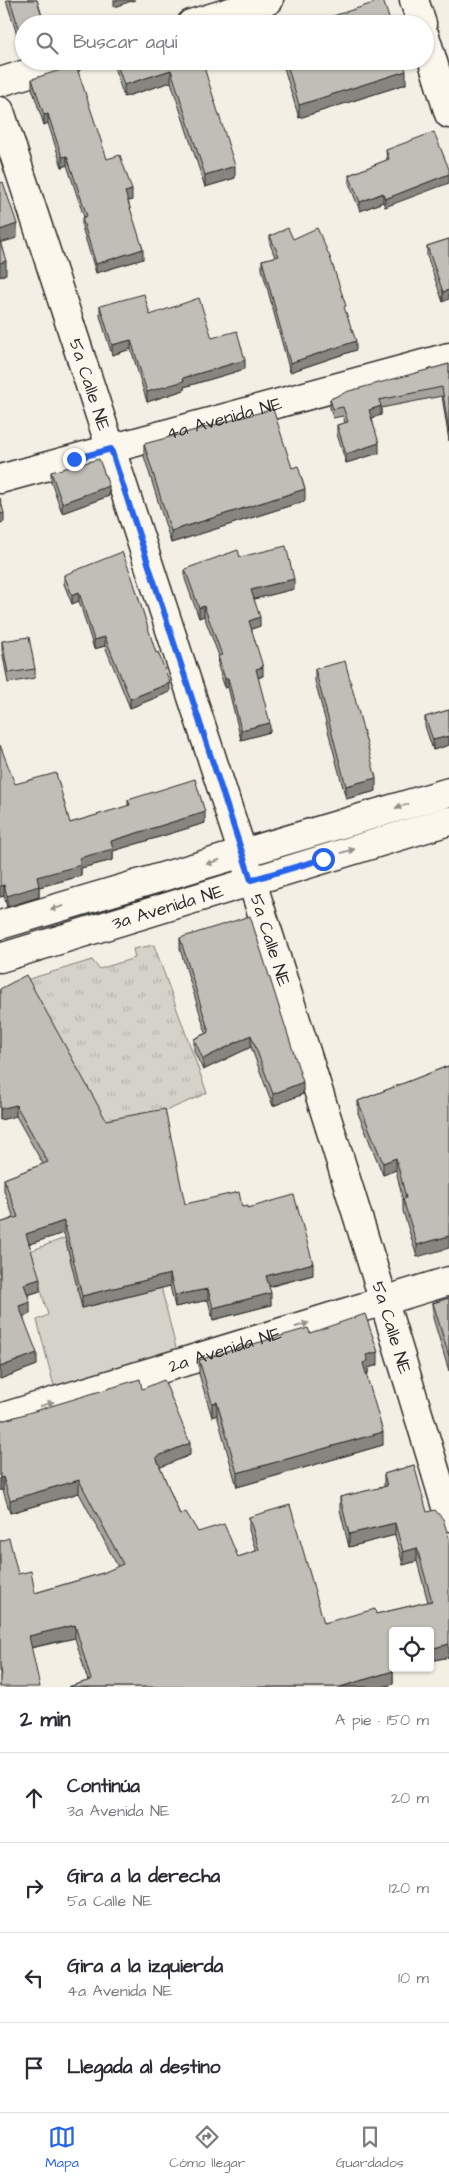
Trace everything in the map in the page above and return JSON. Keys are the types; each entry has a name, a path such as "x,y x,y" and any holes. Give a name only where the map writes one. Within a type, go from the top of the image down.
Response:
{"street":[{"path":"220,15 269,0"},
{"path":"414,0 419,15"},
{"path":"434,65 449,114"},
{"path":"0,82 39,70"},
{"name":"5a Calle NE","path":"0,111 243,853 384,1300 449,1517"},
{"name":"4a Avenida NE","path":"0,479 449,357"},
{"path":"0,925 449,792"},
{"name":"3a Avenida NE","path":"0,958 449,821"},
{"name":"2a Avenida NE","path":"0,1418 449,1281"}],"green space":[{"path":"154,945 207,1093 113,1134 26,980 92,960 99,969 135,958 133,949"},
{"path":"65,1238 75,1276 154,1258 177,1352 55,1390 37,1320 48,1315 30,1251"}],"building":[{"path":"10,0 37,0 42,15 15,16"},
{"path":"383,0 388,15 336,15"},
{"path":"60,70 78,70 107,159 120,155 132,190 125,192 143,249 96,264 82,218 87,216 67,156 62,157 48,114 44,115 32,79"},
{"path":"119,70 171,70 124,85"},
{"path":"171,70 205,70 235,166 205,175"},
{"path":"289,70 406,70 406,71 299,105"},
{"path":"434,132 449,169 449,174 385,199 383,193 360,202 349,175 389,159 386,150"},
{"path":"3,182 17,224 0,230 0,183"},
{"path":"288,228 293,239 317,228 330,257 356,341 290,363 262,260 279,256 270,236"},
{"path":"449,239 449,290 443,292 427,246"},
{"path":"0,241 6,261 0,263"},
{"path":"144,294 150,315 199,298 212,338 237,331 245,360 183,378 184,381 147,392 131,340 112,345 100,306"},
{"path":"449,364 449,432 442,387 379,400 381,406 369,410 379,443 346,454 337,425 348,422 343,407 333,409 330,399 349,391"},
{"path":"273,409 292,468 298,466 305,489 171,531 144,444"},
{"path":"99,459 109,486 62,503 51,472"},
{"path":"0,498 4,513 0,514"},
{"path":"286,546 294,579 251,590 260,617 249,621 263,667 256,669 270,723 241,730 228,678 225,679 218,656 222,655 204,606 199,608 185,569 238,550 240,557"},
{"path":"122,552 132,577 156,653 158,652 170,683 130,699 105,637 94,640 79,592 72,595 64,575"},
{"path":"29,637 35,669 8,673 2,641"},
{"path":"345,661 376,778 346,786 315,669"},
{"path":"449,710 449,736 433,740 425,717"},
{"path":"0,745 15,784 56,773 70,823 130,805 128,800 195,779 205,812 111,841 113,849 79,858 81,865 37,877 39,886 7,896 4,885 0,886"},
{"path":"250,916 303,1082 273,1094 251,1035 203,1059 194,1039 209,1032 180,938"},
{"path":"26,975 106,1120 165,1109 185,1204 239,1192 242,1207 248,1206 248,1208 294,1195 313,1263 266,1276 271,1293 213,1308 208,1289 175,1295 170,1274 82,1296 64,1221 26,1234 40,1279 24,1284 30,1302 19,1306 37,1353 0,1367 0,1223 18,1217 4,1179 48,1162 16,1105 0,1109 0,989"},
{"path":"448,1066 449,1236 417,1245 403,1199 406,1198 396,1158 383,1163 358,1101"},
{"path":"449,1298 449,1356 433,1303"},
{"path":"365,1314 378,1352 366,1355 368,1361 363,1363 383,1432 237,1473 217,1402 212,1403 199,1360 308,1328 310,1333"},
{"path":"140,1379 142,1389 164,1380 190,1443 156,1457 180,1515 186,1512 198,1532 224,1524 238,1557 259,1550 249,1517 290,1505 324,1623 375,1609 376,1614 432,1601 417,1548 403,1552 395,1523 349,1534 340,1497 387,1486 384,1474 414,1465 427,1512 435,1510 443,1519 449,1538 449,1644 434,1648 434,1627 389,1627 390,1672 340,1687 68,1687 91,1680 75,1625 29,1636 40,1687 0,1687 0,1676 2,1675 0,1665 0,1541 9,1538 18,1574 31,1571 35,1593 103,1573 123,1564 79,1480 10,1500 3,1477 0,1478 0,1420"}],"route":[{"path":"74,459 111,449 251,880 323,859"}]}
